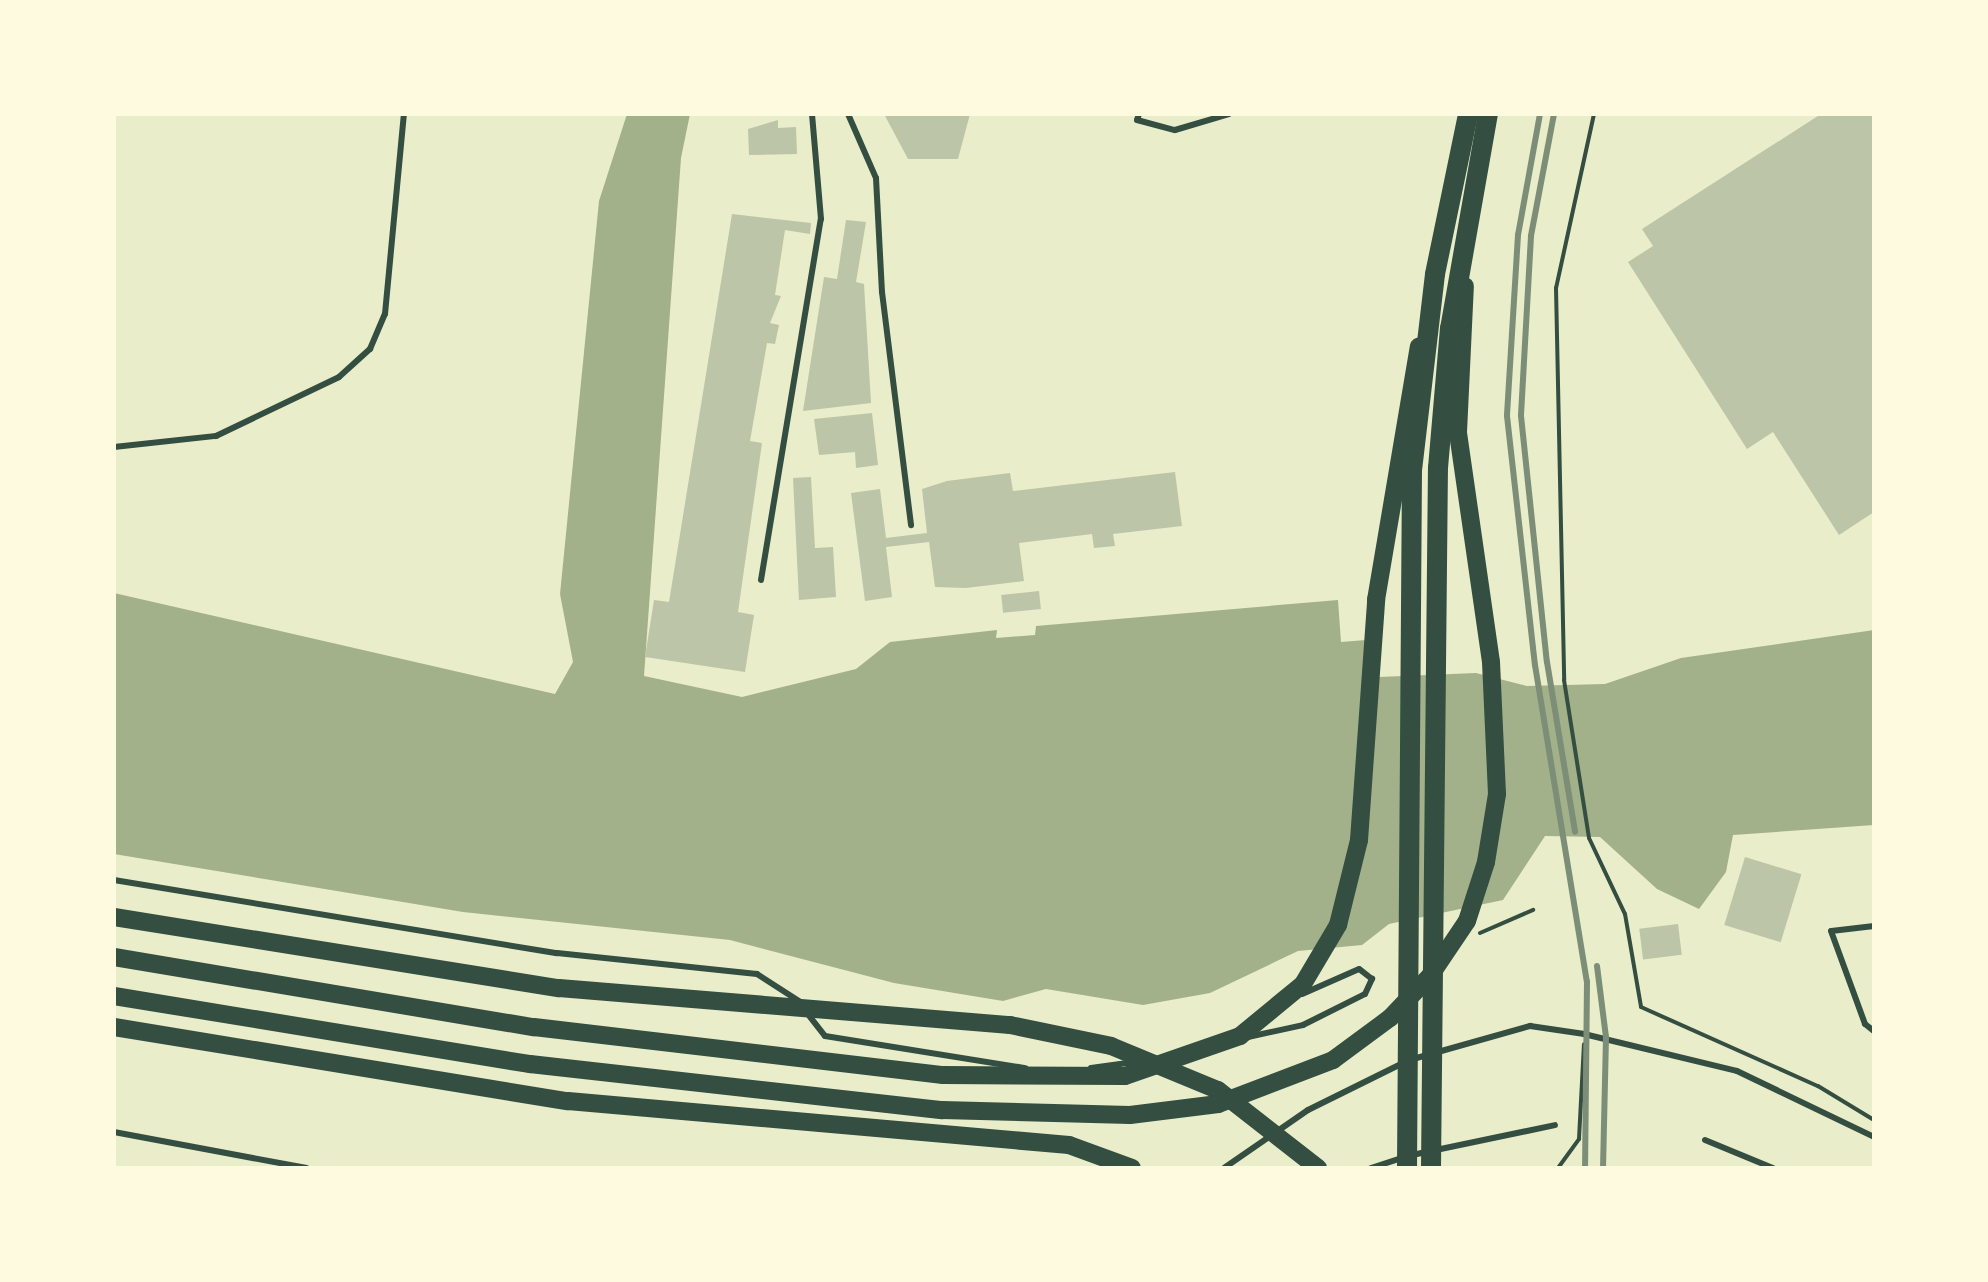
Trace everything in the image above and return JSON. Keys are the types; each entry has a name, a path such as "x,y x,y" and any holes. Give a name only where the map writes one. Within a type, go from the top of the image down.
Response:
{"highway":[{"path":"1407,1168 1408,586 1412,470 1435,274 1468,114"},
{"path":"1431,1168 1435,554 1450,329 1469,192 1488,114"}],"main road":[{"path":"114,996 530,1064 942,1110 1130,1115 1264,1091 1333,1060 1390,1018 1467,921 1486,862 1497,794 1491,662 1458,432 1469,192"},
{"path":"114,957 534,1027 943,1075 1125,1076 1240,1036 1303,984 1338,925 1359,840 1376,600 1435,274"},
{"path":"114,917 559,988 1039,1031 1111,1046 1218,1090 1318,1168"},
{"path":"114,1027 568,1101 1069,1145 1132,1168"}],"lane":[{"path":"114,447 216,436 339,377 370,349 385,314 404,114"},
{"path":"761,580 821,219 812,114"},
{"path":"848,114 876,178 882,292 911,525"},
{"path":"1139,114 1137,120 1175,130 1229,114"},
{"path":"114,880 557,953 757,974 786,987 825,1036 945,1050 1052,1074 1196,1048 1303,1025 1365,994 1372,979 1359,969 1196,1048"},
{"path":"1874,926 1831,931 1865,1024 1874,1031"},
{"path":"1224,1168 1383,1070 1471,1036 1530,1026 1584,1034 1737,1071 1874,1137"},
{"path":"1371,1168 1475,1137 1555,1125"},
{"path":"114,1132 307,1168"},
{"path":"1705,1140 1773,1168"}],"path":[{"path":"1594,114 1556,288 1564,680 1589,838 1625,914 1641,1007 1818,1086 1874,1120"},
{"path":"1558,1168 1579,1139 1584,1034"}],"shaded area":[{"path":"627,114 690,114 681,158 644,676 742,697 856,669 890,642 997,630 996,638 1035,635 1036,626 1338,600 1341,642 1366,640 1379,677 1476,673 1527,686 1605,684 1681,658 1874,630 1874,825 1733,835 1726,872 1699,909 1657,889 1600,837 1545,836 1503,900 1389,924 1362,945 1298,951 1210,993 1143,1005 1046,989 1003,1001 894,983 730,940 463,912 114,854 114,593 555,694 573,662 560,594 599,201"}],"building":[{"path":"884,114 970,114 958,159 908,159"},
{"path":"1821,114 1874,114 1874,512 1839,535 1773,432 1747,449 1628,262 1653,246 1642,229"},
{"path":"778,120 778,128 796,127 797,154 749,155 748,129"},
{"path":"732,214 811,223 810,234 785,230 775,295 781,296 770,323 779,325 775,344 767,343 750,441 762,443 738,612 754,615 745,672 645,657 654,600 669,602"},
{"path":"846,220 866,222 856,282 864,284 871,403 803,411 824,277 837,279"},
{"path":"872,413 878,465 856,468 855,452 819,455 814,419"},
{"path":"1175,472 1182,526 1113,534 1115,546 1094,548 1092,534 1019,543 1024,581 966,588 935,587 929,542 886,547 892,597 865,601 851,493 880,489 886,538 927,533 922,489 947,481 1010,473 1013,491"},
{"path":"811,477 815,548 833,547 836,597 799,600 793,478"},
{"path":"1039,591 1041,609 1003,613 1001,595"},
{"path":"1745,857 1801,874 1781,942 1724,925"},
{"path":"1678,924 1682,955 1643,960 1639,929"}],"railway":[{"path":"1540,114 1518,235 1507,416 1535,665 1587,982 1585,1168"},
{"path":"1554,114 1531,236 1521,416 1547,662 1575,832"},
{"path":"1597,966 1606,1037 1603,1168"}]}
